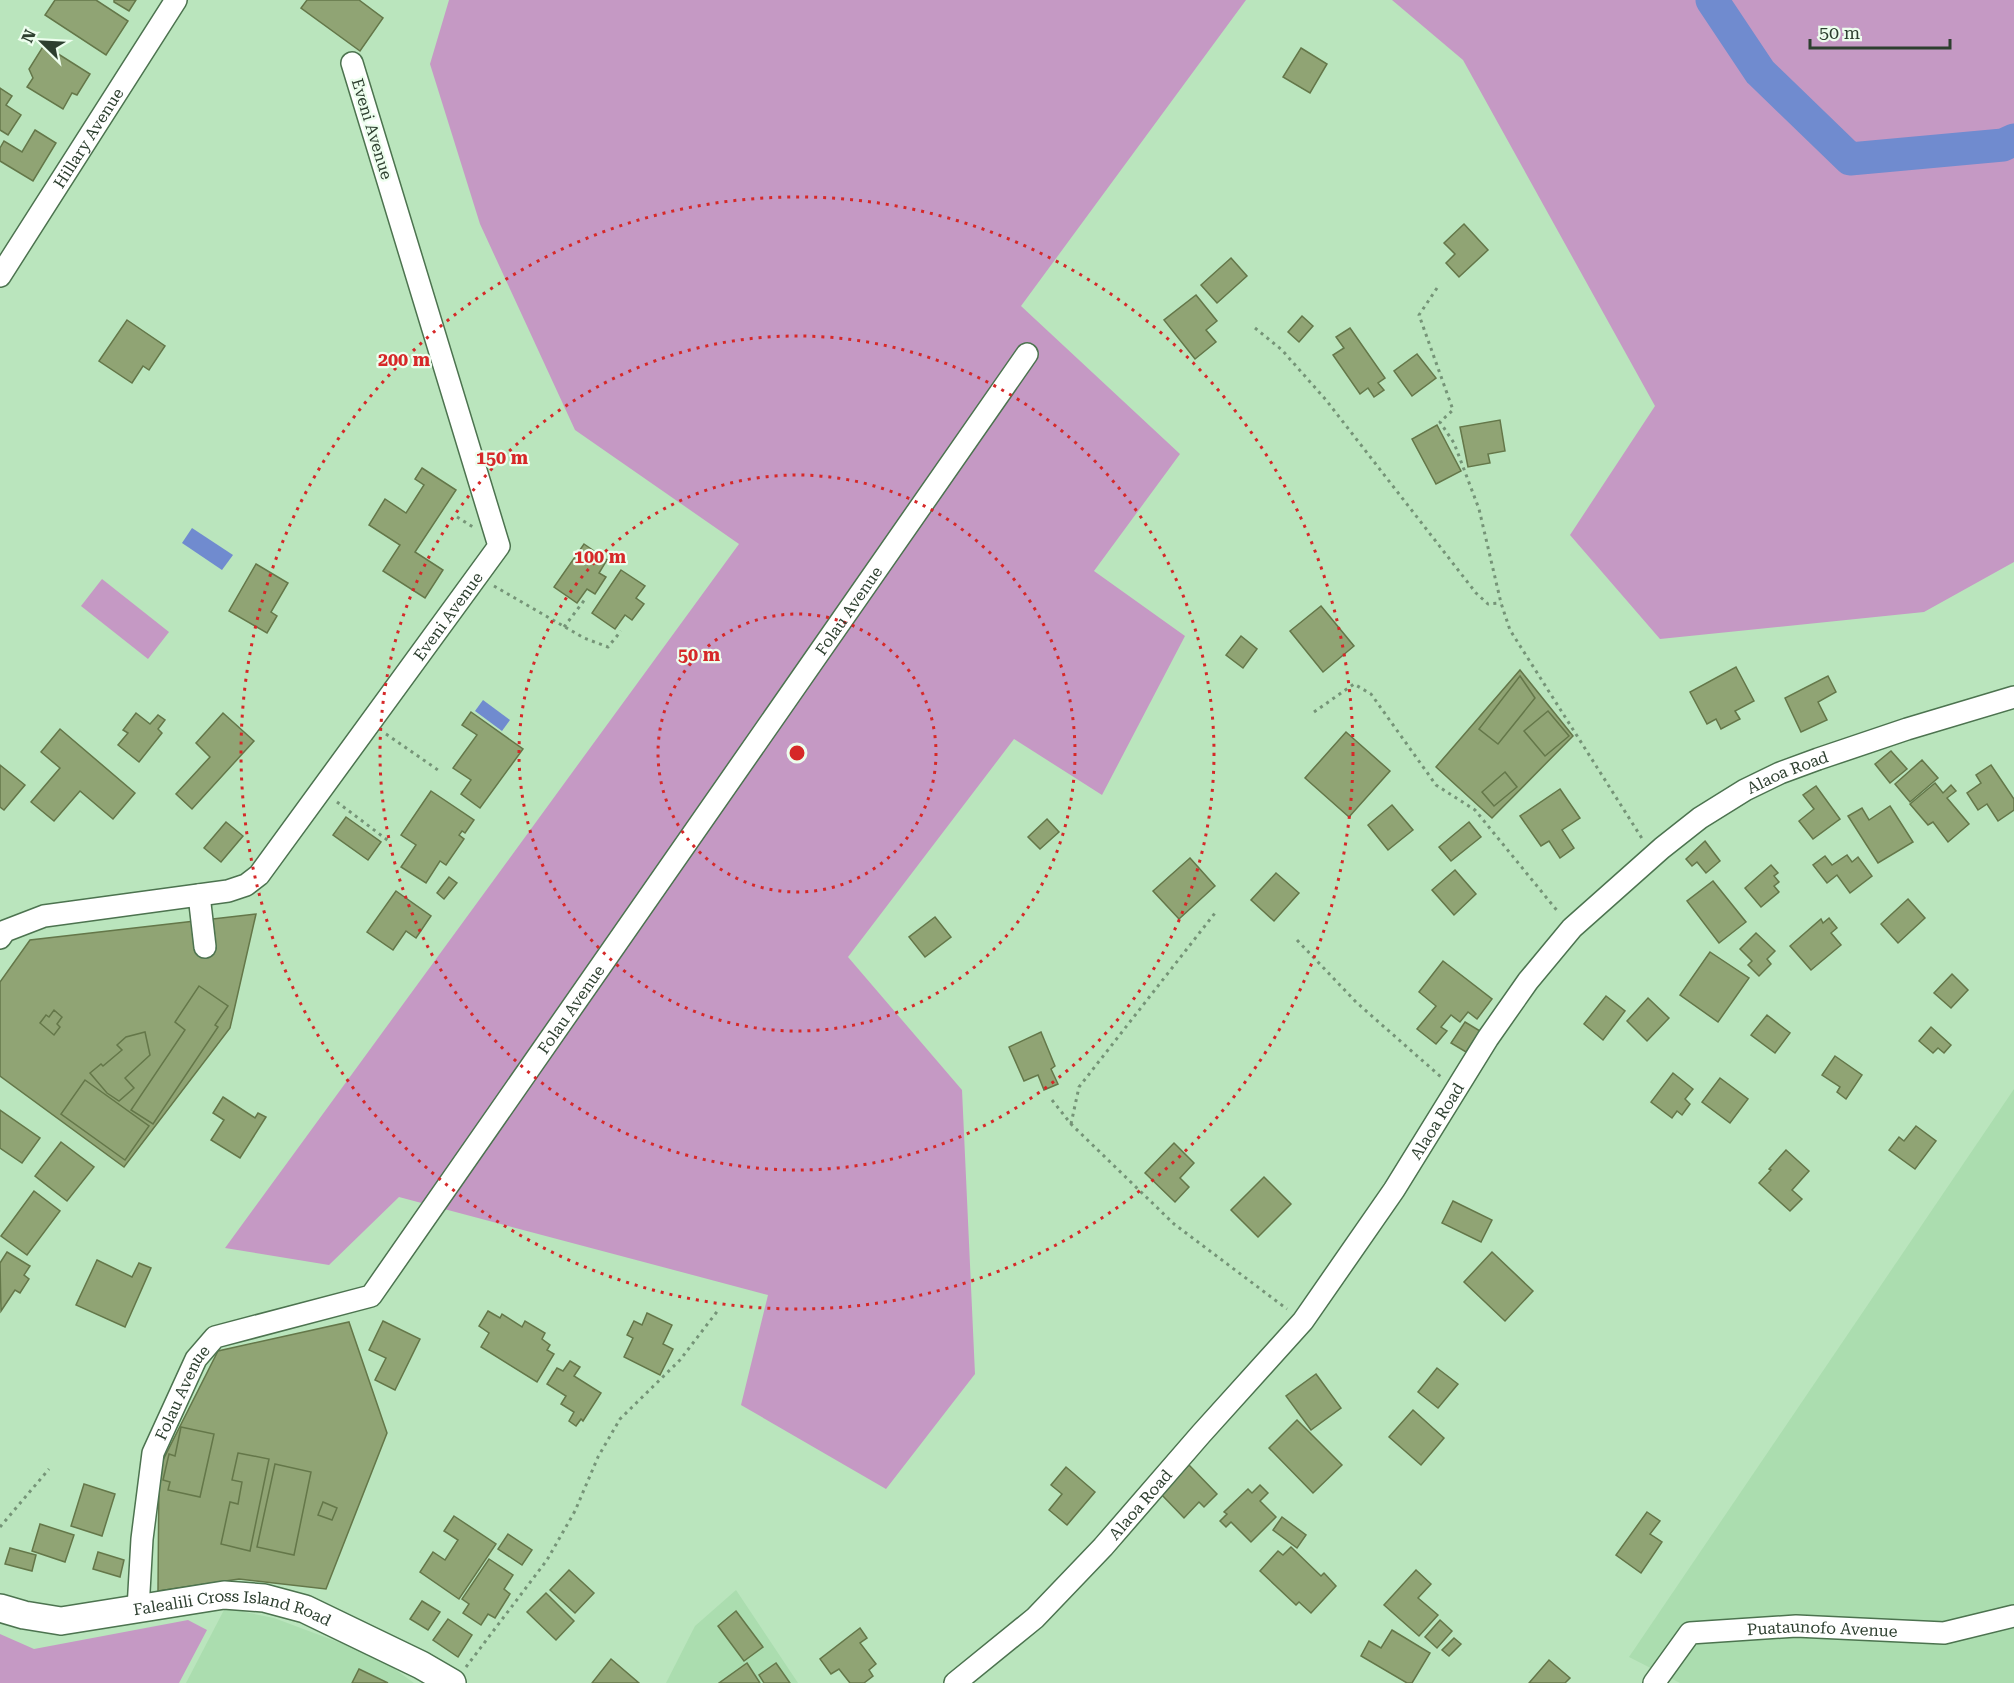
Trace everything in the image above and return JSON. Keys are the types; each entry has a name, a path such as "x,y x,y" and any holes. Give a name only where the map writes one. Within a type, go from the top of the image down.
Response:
{"main road":[{"name":"Falealili Cross Island Road","path":"0,1608 24,1615 62,1621 224,1594 264,1598 305,1609 441,1679"}],"street":[{"name":"Hillary Avenue","path":"0,276 176,0"},
{"name":"Eveni Avenue","path":"0,938 5,931 45,916 228,891 246,885 259,875 499,546 352,63"},
{"name":"Folau Avenue","path":"138,1609 142,1539 153,1453 196,1359 215,1337 371,1296 1027,354"},
{"name":"Alaoa Road","path":"955,1683 1043,1610 1103,1547 1303,1321 1394,1190 1488,1038 1528,981 1572,928 1653,856 1700,818 1745,790 1780,773 1907,729 2014,697"},
{"path":"199,895 206,947"},
{"name":"Puataunofo Avenue","path":"1654,1683 1690,1633 1796,1626 1944,1632 2014,1616"}],"path":[{"path":"1437,288 1419,315 1453,410 1440,422 1454,444 1479,509 1501,603 1510,630 1653,856"},
{"path":"1255,328 1282,350 1326,400 1476,593 1488,604 1501,603"},
{"path":"477,576 584,638 608,647 621,631"},
{"path":"564,627 586,598"},
{"path":"1314,712 1354,684 1371,694 1436,784 1475,810 1572,928"},
{"path":"370,722 438,770"},
{"path":"321,790 390,842"},
{"path":"1071,1124 1079,1087 1215,913"},
{"path":"1297,940 1356,1002 1455,1091"},
{"path":"1052,1100 1071,1124 1174,1224 1303,1321"},
{"path":"441,1679 547,1560 575,1511 598,1457 620,1419 680,1360 719,1309"},
{"path":"0,1527 49,1469"}],"shaded area":[{"path":"449,0 1246,0 1021,306 1180,454 1094,571 1185,636 1102,795 1014,739 848,957 962,1090 975,1374 886,1489 741,1405 768,1295 399,1197 329,1265 225,1248 739,544 575,430 480,224 430,64"},
{"path":"1392,0 2014,0 2014,562 1924,612 1660,639 1570,535 1655,406 1463,60"},
{"path":"102,579 169,632 148,659 81,606"},
{"path":"2014,1089 2014,1683 1680,1683 1629,1657"},
{"path":"736,1590 798,1683 666,1683 695,1626"},
{"path":"225,1608 274,1618 378,1657 414,1683 186,1683"},
{"path":"188,1620 207,1630 179,1683 0,1683 0,1634 34,1649"}],"water":[{"path":"192,528 233,555 222,570 182,543"},
{"path":"483,700 510,720 502,731 475,711"}],"building":[{"path":"55,0 96,0 128,21 106,55 45,15"},
{"path":"114,0 136,0 129,11"},
{"path":"307,0 359,0 383,18 360,51 301,8"},
{"path":"44,45 90,74 77,95 72,93 63,109 27,87 33,78 29,69"},
{"path":"1301,48 1327,64 1310,93 1283,77"},
{"path":"0,88 12,96 6,105 21,115 8,135 0,130"},
{"path":"35,130 56,143 33,181 0,161 0,148 4,141 22,152"},
{"path":"1464,224 1488,250 1459,277 1446,263 1455,254 1444,243"},
{"path":"1231,258 1247,276 1217,303 1201,285"},
{"path":"1196,295 1217,321 1206,330 1216,342 1195,359 1164,320"},
{"path":"1302,316 1313,326 1299,342 1288,332"},
{"path":"127,320 165,346 149,370 143,366 132,383 99,361"},
{"path":"1350,328 1385,378 1378,383 1384,390 1374,397 1368,388 1360,394 1333,355 1344,348 1336,337"},
{"path":"1417,354 1436,378 1412,396 1394,371"},
{"path":"1500,420 1505,451 1488,454 1490,463 1468,467 1460,427"},
{"path":"1437,425 1461,471 1436,484 1412,439"},
{"path":"422,468 456,490 415,552 443,570 425,598 383,571 400,545 369,525 385,499 406,513 424,485 415,479"},
{"path":"584,544 607,560 599,573 606,577 595,594 587,589 577,603 554,587"},
{"path":"256,564 288,583 271,612 277,616 267,633 229,611"},
{"path":"621,570 645,586 636,598 644,604 632,620 625,615 615,629 592,613"},
{"path":"1321,606 1354,646 1323,672 1290,631"},
{"path":"1241,636 1257,649 1243,668 1226,655"},
{"path":"1736,667 1754,701 1735,711 1740,719 1721,729 1716,719 1707,724 1690,692"},
{"path":"1520,670 1573,736 1492,818 1436,767"},
{"path":"1520,676 1535,698 1498,744 1479,729"},
{"path":"1828,676 1836,692 1818,702 1827,720 1801,732 1785,698"},
{"path":"1548,711 1569,736 1545,756 1524,731"},
{"path":"471,712 523,749 480,808 461,794 471,780 453,768 477,735 462,725"},
{"path":"136,713 150,724 158,715 165,720 158,729 162,733 139,762 118,745 128,733 123,730"},
{"path":"223,713 254,741 192,809 176,794 210,757 196,743"},
{"path":"60,729 135,793 113,819 80,791 54,821 31,802 60,768 41,752"},
{"path":"1346,732 1390,771 1349,817 1305,778"},
{"path":"1891,751 1907,769 1890,783 1875,764"},
{"path":"1922,760 1938,778 1910,802 1895,784"},
{"path":"0,765 25,785 4,810 0,807"},
{"path":"1991,765 2014,799 2014,810 1998,821 1987,804 1978,810 1967,793 1981,783 1976,775"},
{"path":"1505,772 1517,787 1494,806 1482,792"},
{"path":"1935,783 1943,793 1951,785 1956,791 1947,798 1969,824 1948,842 1933,822 1928,825 1910,804"},
{"path":"1816,786 1840,819 1813,839 1799,821 1814,809 1803,795"},
{"path":"1560,789 1580,818 1562,830 1574,848 1560,858 1549,841 1541,846 1520,816"},
{"path":"431,791 474,820 465,833 462,831 459,835 464,839 446,865 440,861 426,883 401,867 416,845 401,835"},
{"path":"1392,805 1413,830 1388,850 1368,825"},
{"path":"1890,806 1913,842 1878,863 1848,816 1862,808 1869,820"},
{"path":"346,817 381,842 368,860 333,835"},
{"path":"1047,819 1059,832 1040,849 1028,837"},
{"path":"226,822 243,836 221,862 204,848"},
{"path":"1469,822 1481,837 1451,861 1439,847"},
{"path":"1705,841 1720,861 1706,873 1697,862 1692,866 1686,859"},
{"path":"1847,855 1852,862 1858,857 1872,876 1850,893 1837,875 1827,883 1813,865 1825,856 1832,865"},
{"path":"1190,858 1215,886 1179,919 1153,891"},
{"path":"1771,865 1778,873 1774,876 1779,882 1774,886 1779,892 1761,907 1745,888"},
{"path":"1455,870 1476,894 1454,915 1432,890"},
{"path":"1276,873 1299,893 1274,921 1251,900"},
{"path":"449,877 457,883 444,899 437,893"},
{"path":"1713,881 1746,922 1719,943 1687,901"},
{"path":"396,891 431,916 416,938 406,931 393,950 367,932"},
{"path":"1908,899 1925,918 1898,943 1881,924"},
{"path":"256,914 230,1028 124,1167 0,1076 0,982 30,940"},
{"path":"935,917 951,937 925,957 909,937"},
{"path":"1829,918 1837,928 1831,933 1841,945 1811,970 1790,946 1821,919 1823,923"},
{"path":"1756,933 1775,951 1767,959 1771,964 1759,976 1748,965 1752,961 1740,949"},
{"path":"1710,952 1749,978 1718,1022 1680,995"},
{"path":"1443,961 1492,999 1477,1019 1468,1012 1460,1022 1451,1015 1441,1027 1447,1031 1436,1044 1417,1029 1436,1006 1419,992"},
{"path":"1952,974 1968,990 1951,1008 1934,993"},
{"path":"199,986 228,1006 215,1025 218,1027 153,1124 131,1110 185,1030 175,1022"},
{"path":"1606,996 1625,1011 1603,1040 1584,1024"},
{"path":"1648,998 1669,1018 1647,1041 1627,1021"},
{"path":"54,1010 62,1017 57,1024 60,1027 54,1035 40,1023"},
{"path":"1767,1015 1790,1033 1775,1053 1751,1035"},
{"path":"1465,1022 1480,1031 1466,1052 1451,1043"},
{"path":"1931,1027 1951,1045 1944,1053 1938,1048 1933,1053 1919,1041"},
{"path":"145,1032 150,1055 125,1078 134,1088 119,1101 107,1093 90,1073 101,1064 103,1066 122,1050 117,1045 126,1037"},
{"path":"1041,1032 1055,1066 1051,1069 1058,1084 1044,1090 1038,1075 1024,1081 1009,1047"},
{"path":"1835,1056 1862,1075 1846,1099 1837,1092 1840,1087 1822,1075"},
{"path":"1673,1073 1693,1089 1685,1099 1690,1104 1682,1115 1677,1111 1672,1118 1651,1102"},
{"path":"1720,1078 1748,1099 1730,1123 1702,1102"},
{"path":"85,1080 149,1126 125,1160 61,1114"},
{"path":"223,1097 255,1118 258,1113 266,1117 240,1158 211,1140 224,1120 213,1113"},
{"path":"0,1110 40,1138 22,1163 0,1148"},
{"path":"1916,1126 1936,1141 1915,1169 1889,1150 1899,1137 1904,1141"},
{"path":"61,1142 94,1167 67,1201 35,1176"},
{"path":"1174,1143 1194,1163 1180,1178 1189,1187 1175,1202 1145,1173"},
{"path":"1786,1150 1809,1171 1792,1190 1802,1199 1790,1211 1759,1183"},
{"path":"1264,1177 1291,1204 1258,1237 1231,1210"},
{"path":"34,1191 60,1211 27,1255 1,1236"},
{"path":"1453,1201 1492,1220 1481,1242 1442,1223"},
{"path":"7,1252 30,1266 24,1275 29,1279 20,1293 15,1290 1,1311 0,1263"},
{"path":"1492,1252 1533,1291 1505,1321 1464,1282"},
{"path":"97,1260 132,1277 139,1263 151,1268 125,1327 76,1305"},
{"path":"488,1311 500,1318 502,1314 522,1327 525,1321 545,1333 542,1339 550,1345 547,1350 554,1354 537,1382 481,1347 489,1333 479,1326"},
{"path":"647,1313 672,1325 663,1344 673,1349 660,1375 624,1357 633,1338 627,1335 634,1321 642,1325"},
{"path":"383,1321 420,1339 395,1390 375,1380 386,1358 369,1350"},
{"path":"349,1322 387,1433 326,1589 239,1579 158,1591 159,1468 218,1351"},
{"path":"570,1361 580,1367 574,1376 601,1393 583,1421 581,1419 576,1426 569,1421 574,1412 561,1404 566,1396 547,1384 557,1368 563,1371"},
{"path":"1437,1368 1458,1384 1438,1408 1418,1392"},
{"path":"1316,1374 1341,1408 1311,1430 1286,1396"},
{"path":"1413,1410 1444,1438 1421,1465 1389,1437"},
{"path":"1297,1420 1342,1465 1313,1493 1269,1448"},
{"path":"181,1427 214,1434 200,1497 168,1490 170,1482 163,1480 169,1454 175,1456"},
{"path":"238,1453 269,1459 250,1551 221,1544 230,1502 238,1504 242,1482 232,1480"},
{"path":"275,1464 311,1472 294,1555 257,1547"},
{"path":"1189,1465 1217,1494 1204,1507 1199,1502 1184,1518 1160,1493"},
{"path":"1066,1467 1095,1492 1067,1525 1049,1510 1062,1494 1051,1485"},
{"path":"84,1484 115,1494 102,1536 71,1526"},
{"path":"1260,1485 1268,1493 1260,1501 1276,1517 1251,1542 1231,1522 1226,1527 1220,1521 1227,1514 1224,1512 1248,1489 1252,1493"},
{"path":"323,1502 337,1508 332,1520 318,1515"},
{"path":"1647,1512 1660,1521 1650,1534 1662,1542 1641,1573 1616,1555"},
{"path":"454,1516 496,1544 459,1599 420,1572 433,1552 445,1560 458,1540 444,1531"},
{"path":"1282,1517 1306,1535 1297,1548 1273,1530"},
{"path":"40,1524 74,1535 65,1562 32,1551"},
{"path":"508,1534 532,1550 522,1565 498,1549"},
{"path":"1291,1547 1321,1576 1324,1573 1336,1586 1311,1613 1299,1602 1296,1605 1260,1571 1278,1551 1283,1555"},
{"path":"10,1548 36,1555 32,1571 5,1564"},
{"path":"98,1552 124,1560 120,1577 93,1569"},
{"path":"489,1559 513,1575 504,1589 510,1594 495,1618 488,1614 481,1625 463,1613 469,1604 462,1599"},
{"path":"569,1570 594,1593 575,1613 550,1590"},
{"path":"1416,1570 1431,1584 1418,1598 1438,1615 1419,1636 1384,1605"},
{"path":"546,1593 574,1621 556,1640 527,1612"},
{"path":"422,1601 440,1612 428,1630 410,1619"},
{"path":"736,1611 763,1647 744,1661 718,1626"},
{"path":"448,1619 472,1635 458,1657 433,1640"},
{"path":"1440,1620 1452,1631 1437,1648 1425,1637"},
{"path":"860,1628 867,1638 860,1643 876,1664 869,1670 873,1676 864,1683 850,1683 839,1669 831,1674 820,1659"},
{"path":"1392,1630 1430,1653 1412,1683 1407,1683 1361,1656 1369,1641 1381,1648"},
{"path":"1454,1638 1461,1644 1449,1656 1442,1650"},
{"path":"611,1659 639,1683 592,1683"},
{"path":"1549,1660 1570,1678 1565,1683 1529,1683"},
{"path":"747,1663 760,1683 719,1683"},
{"path":"776,1663 790,1683 764,1683 759,1675"},
{"path":"359,1669 388,1683 352,1683"}],"waterway":[{"path":"1712,0 1760,72 1850,159 2003,145 2014,140"}]}
